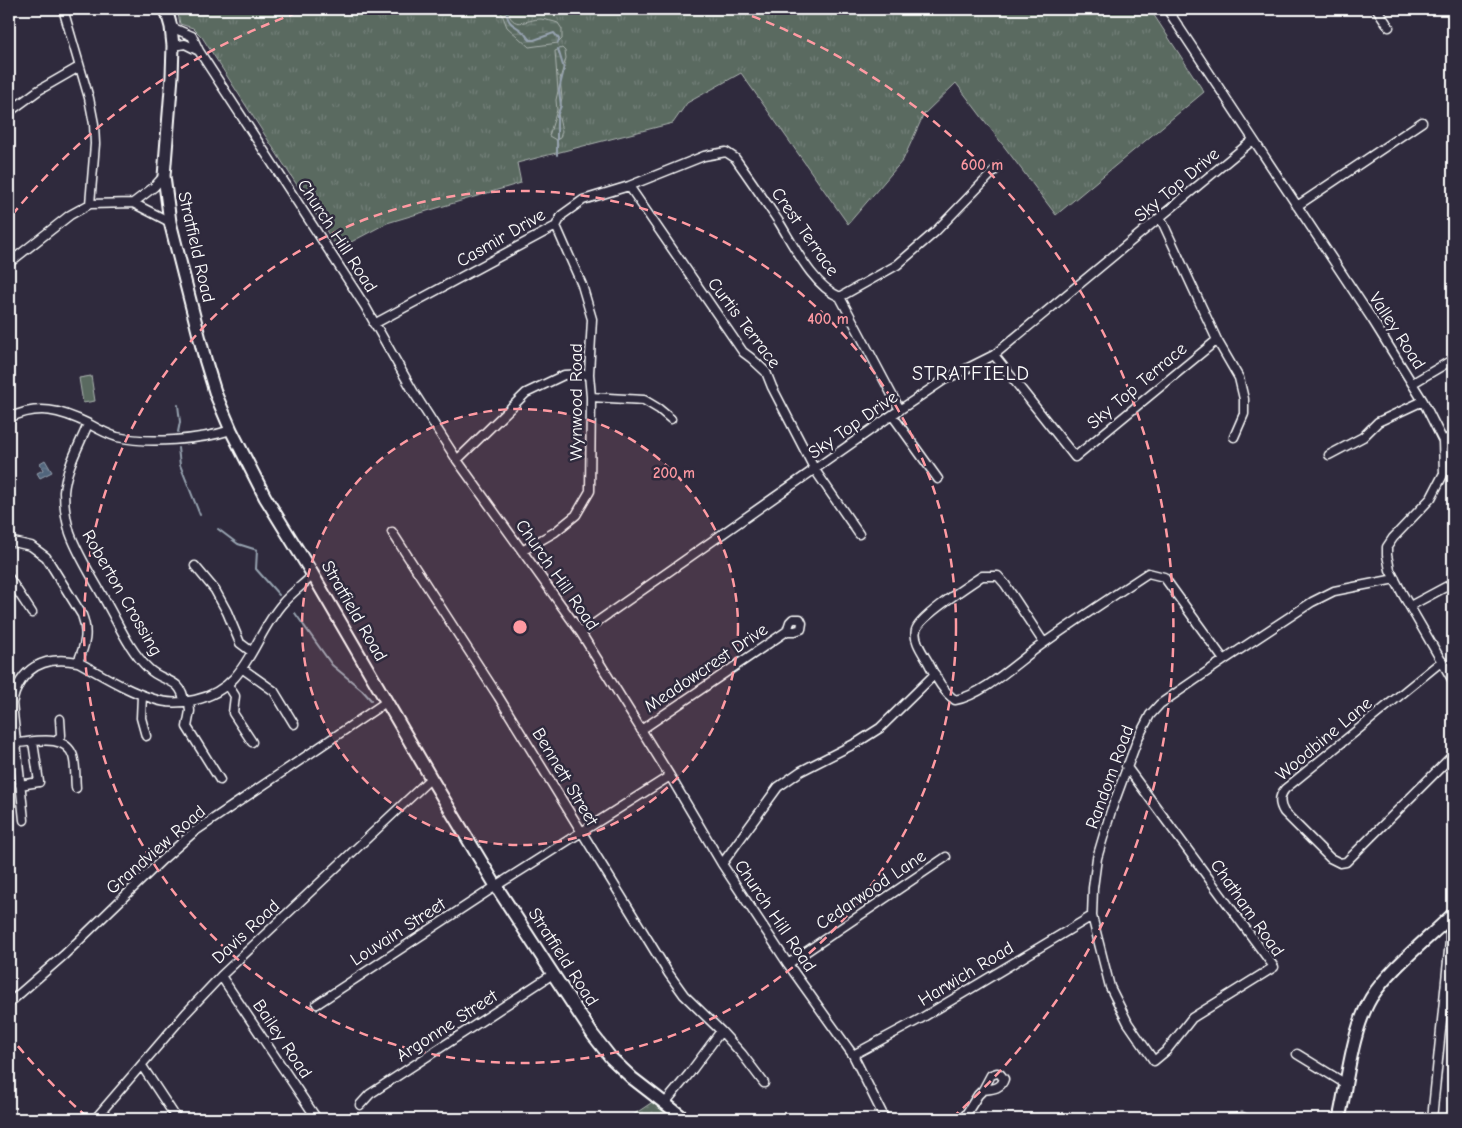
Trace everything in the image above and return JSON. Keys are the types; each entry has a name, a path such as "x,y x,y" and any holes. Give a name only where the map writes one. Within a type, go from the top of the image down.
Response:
{"main road":[{"name":"Stratfield Road","path":"166,9 171,27 173,46 164,176 170,222 205,359 216,395 231,430 266,497 386,702 496,886 553,974 611,1058 632,1078 685,1119"},
{"path":"1339,1119 1358,1030 1372,996 1386,978 1451,916"}],"street":[{"path":"63,9 89,98 94,124 95,144 90,204"},
{"name":"Valley Road","path":"1167,9 1413,383 1443,441 1444,472 1431,498 1393,538 1387,547 1387,560 1395,579 1453,681"},
{"path":"1377,9 1389,27"},
{"name":"Church Hill Road","path":"171,27 192,36 199,51 365,306 414,393 457,460 581,633 722,864 788,964 853,1055 885,1119"},
{"path":"173,46 185,44 199,51"},
{"path":"9,112 39,90 79,67"},
{"path":"1297,206 1422,122"},
{"name":"Sky Top Drive","path":"581,633 944,380 994,356 1161,219 1253,140"},
{"name":"Casmir Drive","path":"374,324 556,226 562,215 583,200 629,186 704,156 726,152"},
{"name":"Crest Terrace","path":"726,152 735,158 805,264 831,293 840,296 900,410"},
{"path":"840,296 898,265 935,232 998,167"},
{"path":"133,203 154,187 164,176"},
{"name":"Curtis Terrace","path":"629,186 743,352 766,372 816,470 859,534"},
{"path":"9,262 70,215 90,204 133,203 170,222"},
{"path":"1161,219 1216,340 1238,378 1244,399 1244,414 1234,437"},
{"name":"Wynwood Road","path":"522,551 555,532 576,514 590,491 591,398 589,374 592,319 582,285 556,226"},
{"name":"Sky Top Terrace","path":"994,356 1075,457 1216,340"},
{"path":"1413,383 1452,360 1453,355"},
{"path":"457,460 526,393 564,375 589,374"},
{"path":"591,398 644,400 660,409 671,419"},
{"path":"1329,455 1363,437 1378,422 1423,401"},
{"path":"9,418 36,409 51,410 65,413 116,436 143,441 218,434 231,430"},
{"path":"892,415 938,479"},
{"name":"Roberton Crossing","path":"88,424 67,472 64,492 65,512 70,533 79,553 140,658 155,675 178,685 187,702"},
{"path":"1443,441 1453,436"},
{"name":"Bennett Street","path":"392,532 498,696 684,995 721,1031 764,1083"},
{"path":"9,542 31,546 46,557 82,616 86,625 87,635 86,644 78,662"},
{"path":"195,566 215,590 240,643 252,652"},
{"path":"1044,643 1006,584 998,576 982,576 928,615 919,623 915,630 916,640 947,695 955,700 963,699 977,693 1044,643 1148,573 1164,577 1224,660"},
{"path":"24,820 12,703 17,687 24,675 37,665 51,661 69,660 78,662 142,695 171,703 206,698 228,685 243,669 282,604 313,575"},
{"path":"9,578 32,613"},
{"name":"Random Road","path":"1154,1061 1128,1022 1110,987 1092,916 1097,858 1126,766 1138,738 1154,709 1224,660 1326,594 1345,588 1395,579"},
{"path":"1410,606 1453,583"},
{"name":"Meadowcrest Drive","path":"641,730 787,631"},
{"name":"Woodbine Lane","path":"1442,660 1285,789 1281,796 1280,804 1284,812 1330,858 1340,863 1346,862 1453,755"},
{"path":"243,669 274,691 294,724"},
{"path":"722,864 778,788 801,770 858,742 880,728 935,674"},
{"path":"228,685 235,696 233,713 252,742"},
{"path":"142,695 141,718 146,736"},
{"path":"187,702 190,711 187,727 220,780"},
{"name":"Grandview Road","path":"9,1003 194,832 386,702"},
{"path":"57,741 61,736 60,720"},
{"path":"16,743 57,741 68,748 73,756 76,788"},
{"path":"20,785 39,782 33,742"},
{"name":"Chatham Road","path":"1126,766 1274,967 1192,1018 1166,1051 1154,1061"},
{"name":"Louvain Street","path":"317,1004 496,886 670,776"},
{"name":"Davis Road","path":"96,1119 221,976 431,778"},
{"name":"Cedarwood Lane","path":"788,964 946,857"},
{"name":"Harwich Road","path":"853,1055 920,1019 1092,916"},
{"path":"1432,1119 1451,916"},
{"name":"Argonne Street","path":"360,1106 370,1094 553,974"},
{"name":"Bailey Road","path":"221,976 317,1119"},
{"path":"665,1103 721,1031"},
{"path":"1297,1054 1346,1084"},
{"path":"142,1066 177,1119"},
{"path":"964,1119 983,1090"},
{"path":"1233,1119 1242,1117 1247,1119"}],"green space":[{"path":"177,9 1150,9 1204,92 1056,215 956,83 924,114 903,160 848,224 741,73 687,103 673,123 517,163 521,183 387,223 338,249 202,37 193,28 180,24"},
{"path":"500,9 507,9 510,16 516,22 521,23 541,19 558,23 562,29 562,39 558,43 529,47 507,27"},
{"path":"562,48 565,51 566,58 560,79 562,98 558,114 562,131 560,138 556,140 549,136 557,110 556,100 558,91 555,51"},
{"path":"91,376 95,401 83,403 79,378"},
{"path":"654,1101 679,1119 627,1119"}],"water":[{"path":"45,460 52,472 40,478 37,473 43,470 40,463"}],"waterway":[{"path":"506,9 510,22 530,40 554,33 559,39 558,43"},
{"path":"557,155 557,116 561,106 559,90 564,69 558,49"},
{"path":"178,405 180,422 178,432"},
{"path":"178,448 180,465 200,515"},
{"path":"218,529 238,544 257,550 256,569 279,595"},
{"path":"295,613 332,665 371,700"}],"district":[{"name":"STRATFIELD","path":"971,373"}]}
